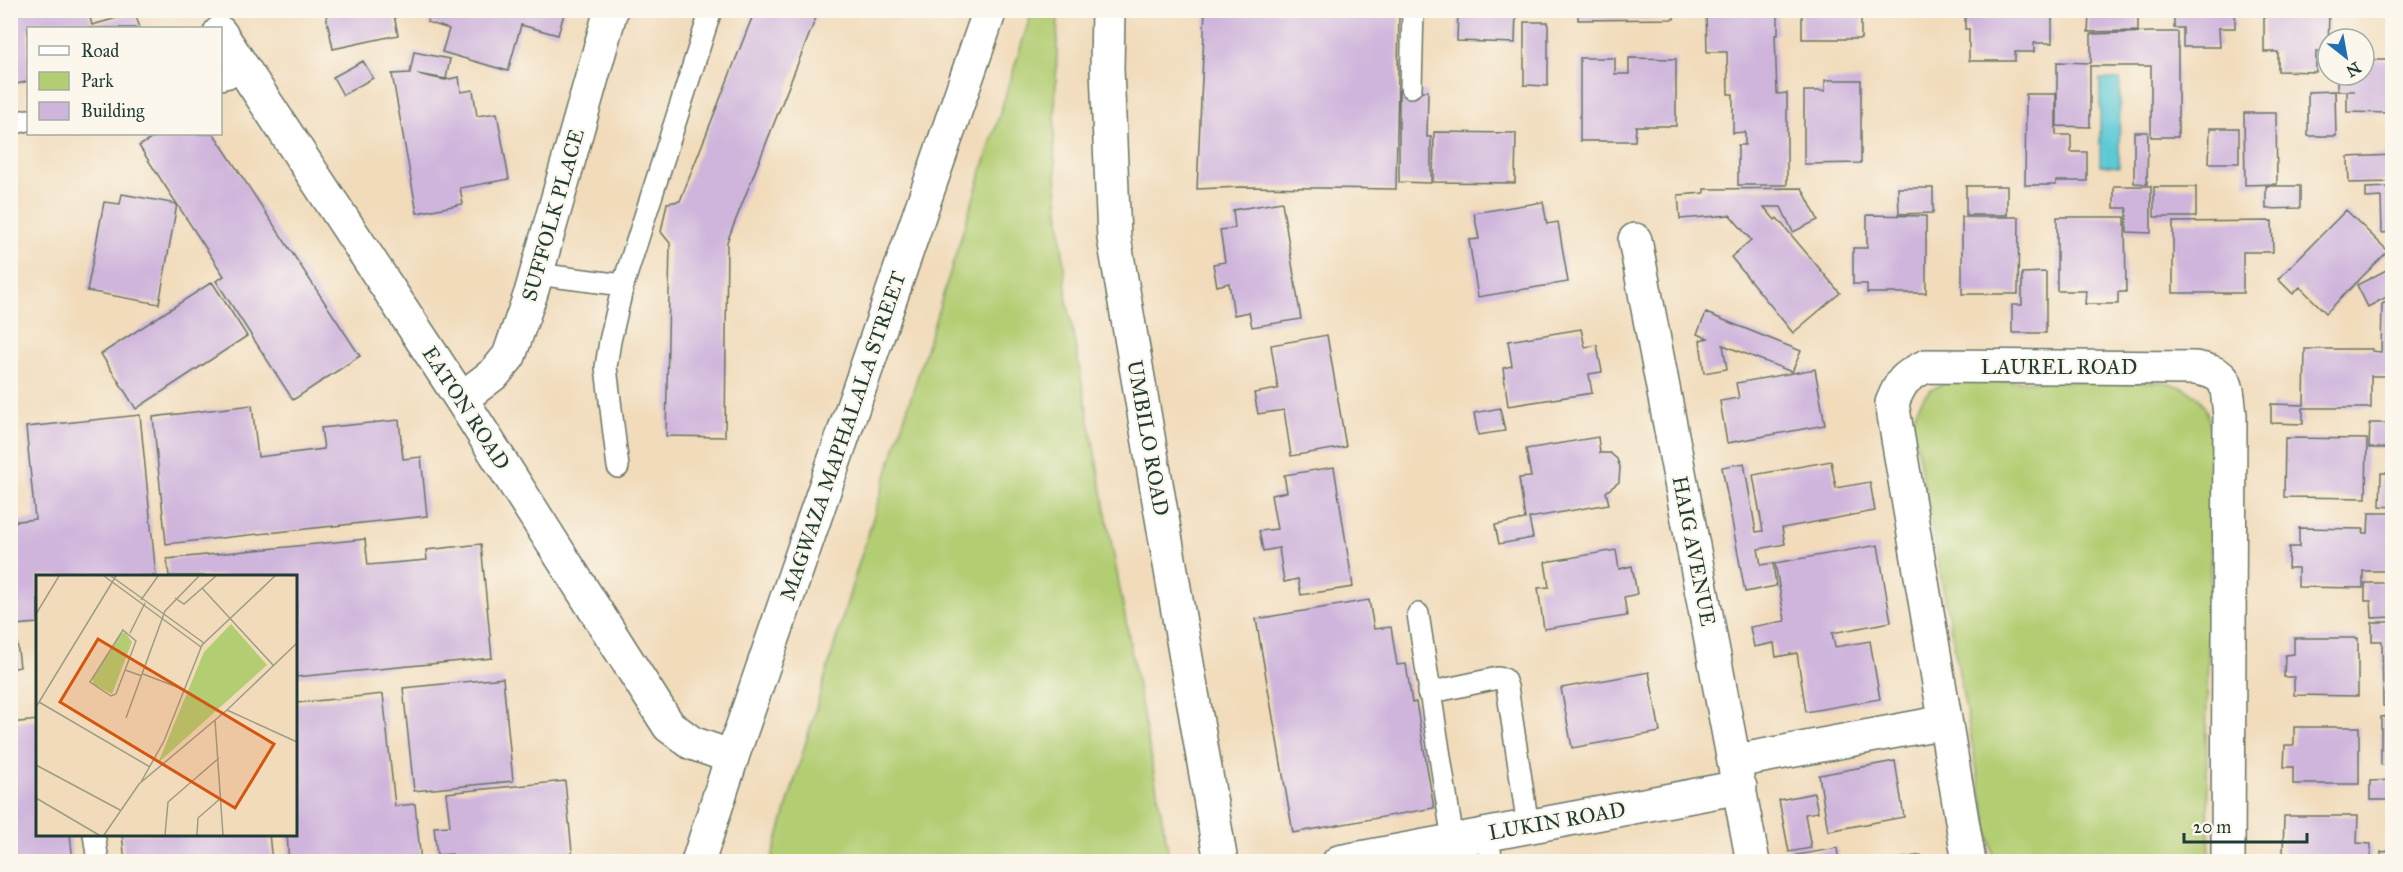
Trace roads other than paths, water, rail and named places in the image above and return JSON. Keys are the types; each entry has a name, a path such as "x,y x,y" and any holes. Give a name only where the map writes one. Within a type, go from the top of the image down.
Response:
{"street":[{"path":"206,10 216,27"},
{"name":"SUFFOLK PLACE","path":"461,399 495,373 509,356 536,274 611,10"},
{"name":"MAGWAZA MAPHALALA STREET","path":"698,861 990,10"},
{"name":"UMBILO ROAD","path":"1108,10 1107,69 1114,238 1221,861"},
{"name":"EATON ROAD","path":"222,40 233,76 461,399 669,726 692,743 732,757"},
{"name":"HAIG AVENUE","path":"1635,240 1753,861"},
{"name":"LAUREL ROAD","path":"1969,861 1894,426 1892,403 1900,383 1912,372 1926,366 2195,368 2215,371 2223,379 2230,415 2228,861"},
{"name":"LUKIN ROAD","path":"1339,861 1454,841 1490,848 1528,826 1945,722"}],"lane":[{"path":"618,467 606,367 623,285 711,10"},
{"path":"1411,87 1413,10"},
{"path":"10,124 27,120"},
{"path":"536,274 623,285"},
{"path":"1418,614 1428,693 1454,841"},
{"path":"1428,693 1498,678 1504,679 1528,826"},
{"path":"94,836 98,861"}],"water":[{"path":"2100,79 2120,80 2119,167 2100,165"}]}
